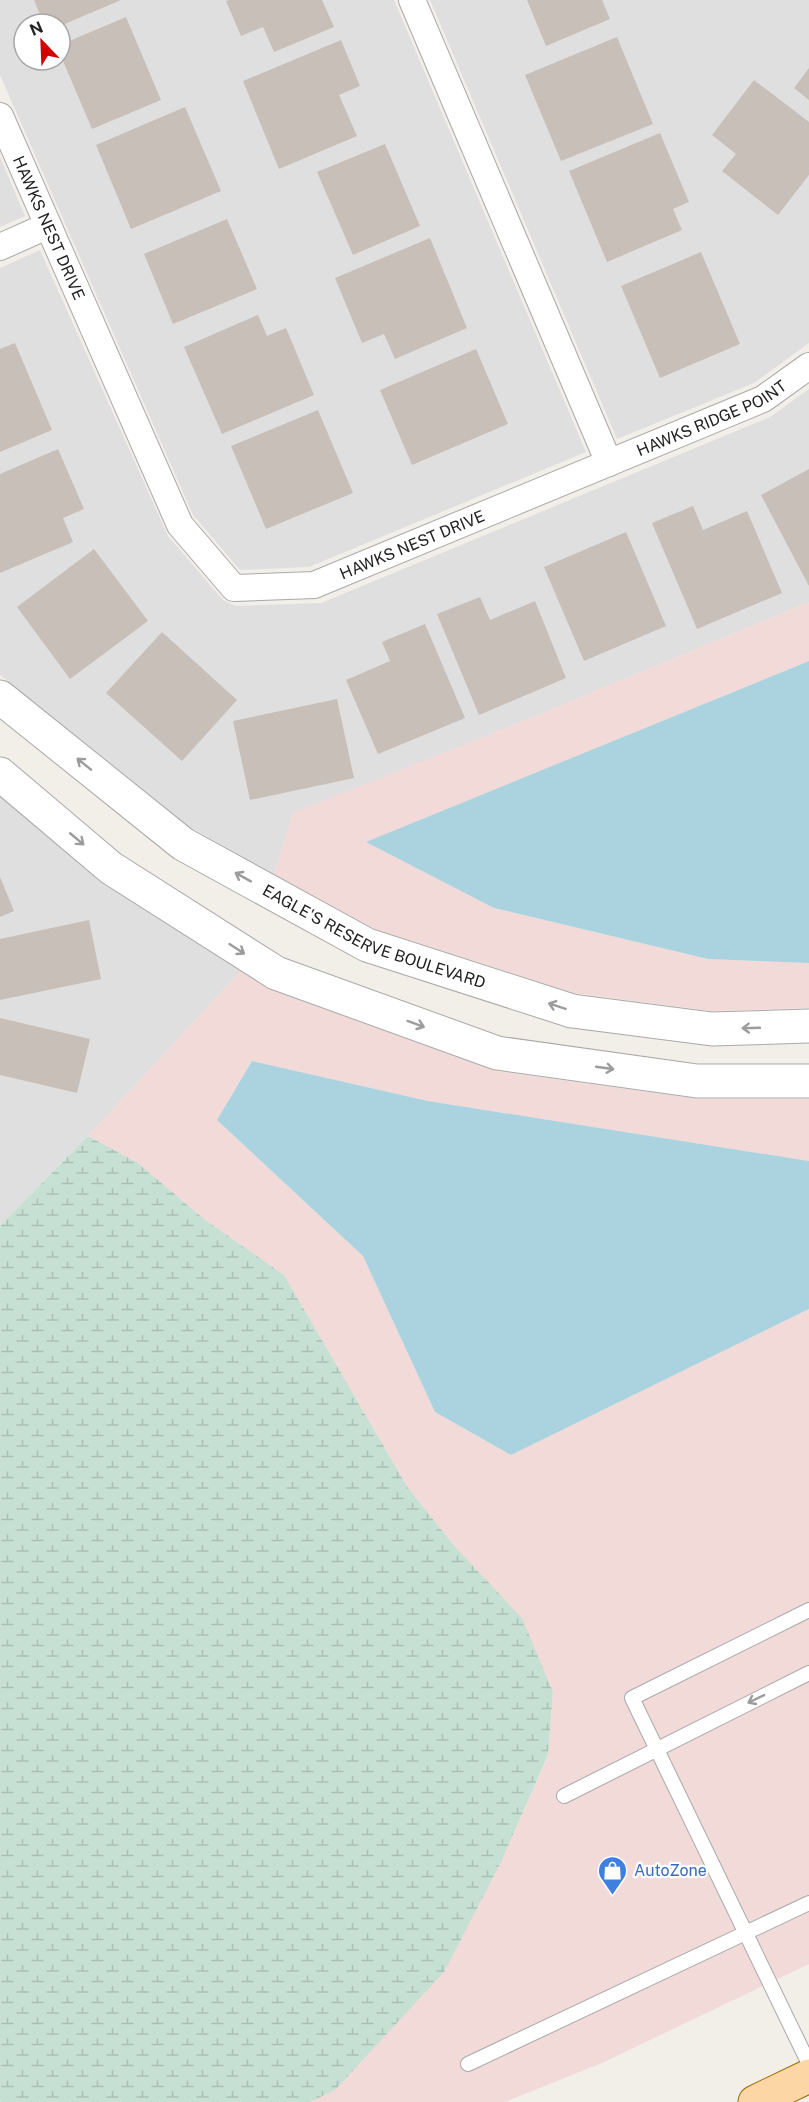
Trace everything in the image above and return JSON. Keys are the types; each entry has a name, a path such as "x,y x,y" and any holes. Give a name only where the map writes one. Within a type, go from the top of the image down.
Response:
{"main road":[{"path":"755,2102 809,2076"}],"street":[{"path":"412,0 609,463"},
{"name":"HAWKS NEST DRIVE","path":"0,116 180,525 234,588 314,585 609,463"},
{"path":"0,247 47,226"},
{"name":"HAWKS RIDGE POINT","path":"609,463 763,399 809,366"},
{"name":"EAGLE'S RESERVE BOULEVARD","path":"0,697 183,844 367,945 572,1011 712,1029 809,1026"},
{"path":"0,774 111,868 276,973 497,1053 697,1081 809,1081"}],"lane":[{"path":"809,1610 632,1698 809,2064"},
{"path":"564,1796 809,1673"},
{"path":"468,2064 809,1903"}],"shaded area":[{"path":"0,0 394,0 586,452 309,567 240,570 193,515 0,75"},
{"path":"430,0 809,0 809,343 754,383 617,439"},
{"path":"0,157 25,216 0,227"},
{"path":"40,250 168,536 223,600 236,606 321,603 770,417 809,389 809,602 548,711 294,813 274,874 191,828 0,675 0,268"},
{"path":"809,602 809,661 367,842 494,908 708,959 809,963 809,1008 711,1011 574,993 372,928 274,874 293,813 548,711"},
{"path":"0,796 102,882 241,971 88,1136 0,1226"},
{"path":"241,971 272,990 497,1071 699,1099 809,1099 809,1161 428,1101 252,1061 217,1120 363,1256 435,1412 511,1455 809,1309 809,1964 602,2063 505,2102 310,2102 335,2090 502,1860 548,1756 553,1692 456,1548 408,1488 284,1275 204,1219 138,1163 88,1136"}],"green space":[{"path":"88,1136 138,1163 204,1219 284,1275 408,1488 456,1548 522,1618 553,1692 548,1755 502,1860 444,1972 335,2090 310,2102 0,2102 0,1226"}],"water":[{"path":"809,661 809,963 708,959 494,908 366,842"},
{"path":"252,1061 428,1101 809,1161 809,1309 511,1455 435,1412 363,1256 217,1120"}],"building":[{"path":"34,0 121,0 72,21 72,12 39,12"},
{"path":"322,0 334,27 274,52 263,27 241,36 226,1"},
{"path":"527,0 602,0 610,19 546,46"},
{"path":"126,17 161,100 92,129 68,72 72,72 72,40"},
{"path":"617,37 653,124 561,161 525,75"},
{"path":"341,40 360,86 339,95 357,136 279,169 243,81"},
{"path":"809,68 809,100 794,88"},
{"path":"754,80 809,122 809,175 778,215 722,171 736,154 712,135"},
{"path":"185,107 221,191 131,229 96,145"},
{"path":"660,133 689,202 673,209 682,230 607,262 569,171"},
{"path":"385,144 420,226 353,255 317,172"},
{"path":"227,219 257,289 173,324 144,254"},
{"path":"430,238 467,328 395,359 384,334 362,343 335,278"},
{"path":"701,252 740,344 660,378 621,286"},
{"path":"258,315 267,336 286,328 314,395 222,434 184,347"},
{"path":"15,343 52,430 0,452 0,349"},
{"path":"476,349 508,424 412,465 380,390"},
{"path":"318,410 353,493 266,529 231,446"},
{"path":"58,449 84,509 63,518 73,542 0,573 0,474"},
{"path":"809,469 809,586 761,495"},
{"path":"693,506 703,530 747,511 782,593 697,629 652,523"},
{"path":"626,532 666,626 584,661 544,567"},
{"path":"94,549 148,621 70,679 17,607"},
{"path":"480,597 490,620 535,601 566,678 479,715 437,614"},
{"path":"425,624 465,718 378,754 346,680 390,661 382,642"},
{"path":"162,632 237,700 182,761 106,693"},
{"path":"337,699 354,778 250,800 233,721"},
{"path":"0,877 14,911 0,917"},
{"path":"89,920 101,979 0,1000 0,939"},
{"path":"0,1018 90,1039 77,1093 0,1075"}],"place":[{"name":"AutoZone","path":"613,1896"}]}
